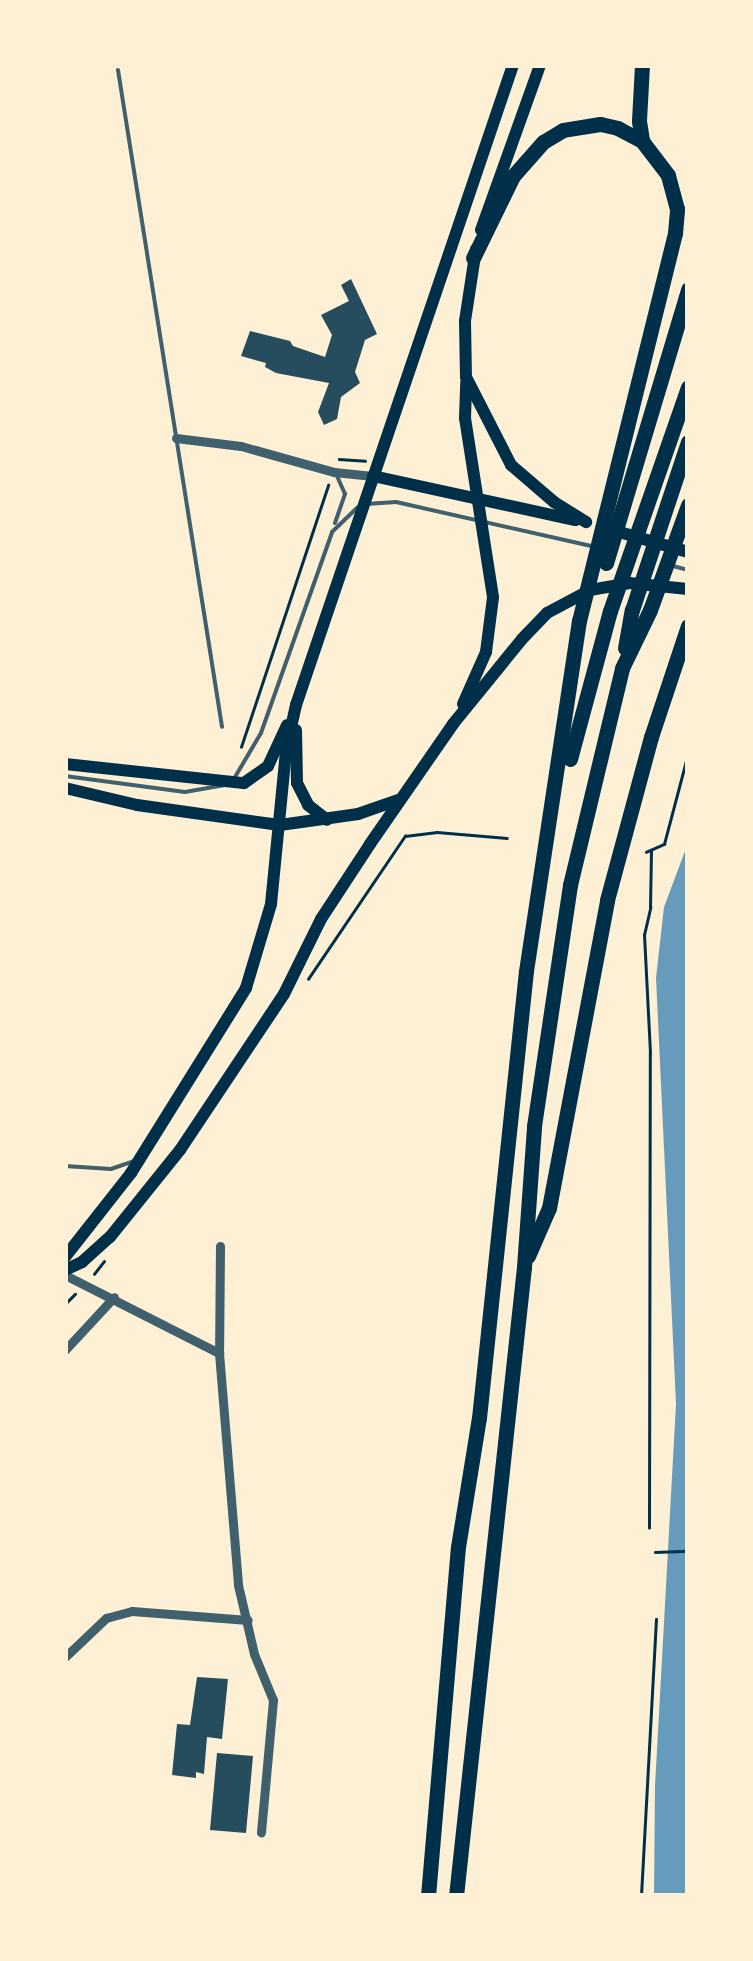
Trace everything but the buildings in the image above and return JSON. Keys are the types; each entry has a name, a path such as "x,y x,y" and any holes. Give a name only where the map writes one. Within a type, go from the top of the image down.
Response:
{"highway":[{"path":"428,1896 458,1547 479,1418 526,971 571,685 616,505 676,232 677,210 668,176 642,141 642,65"},
{"path":"473,258 513,176 543,142 563,130 600,124 642,141"},
{"path":"616,505 688,289"},
{"path":"551,830 610,611 688,387"},
{"path":"456,1896 524,1266 534,1126 558,960 580,831 622,668 632,610 688,442"},
{"path":"622,668 650,610 688,505"},
{"path":"524,1266 548,1208 607,900 652,736 688,626"}],"main road":[{"path":"65,1256 114,1197 246,988 271,904 286,750 296,706 513,65"},
{"path":"454,724 486,652 492,627 493,597 465,418 465,320 473,258 496,178 540,65"},
{"path":"466,378 511,465 554,502 586,522"},
{"path":"373,476 586,522 688,552"},
{"path":"65,1272 110,1237 180,1150 284,994 320,919 400,799 522,639 567,600 629,582 688,589"},
{"path":"65,764 244,783 263,771 296,706"},
{"path":"296,706 296,783 308,806 327,820"},
{"path":"65,788 138,805 280,824 327,820 400,799"}],"street":[{"path":"176,438 240,446 334,472 373,476"},
{"path":"220,1246 219,1353 226,1478 238,1585 254,1654 273,1700 261,1832"},
{"path":"65,1272 219,1353"},
{"path":"65,1350 114,1298"},
{"path":"65,1657 106,1618 132,1611 248,1620"}],"lane":[{"path":"118,70 222,728"},
{"path":"65,776 207,792 226,784 243,769 256,746 345,494 334,472"},
{"path":"332,532 344,517 364,505 396,502 688,570"},
{"path":"65,1166 111,1169 136,1160"}],"path":[{"path":"341,457 364,461"},
{"path":"243,762 240,743 326,490"},
{"path":"649,1528 650,1054 644,935 650,908 648,852 664,844 688,753"},
{"path":"397,847 405,836 437,832 508,838"},
{"path":"65,1304 71,1299"},
{"path":"655,1552 688,1552"},
{"path":"641,1896 656,1619"}],"water":[{"path":"688,843 688,1896 654,1896 655,1786 676,1404 656,978 664,907"}]}
